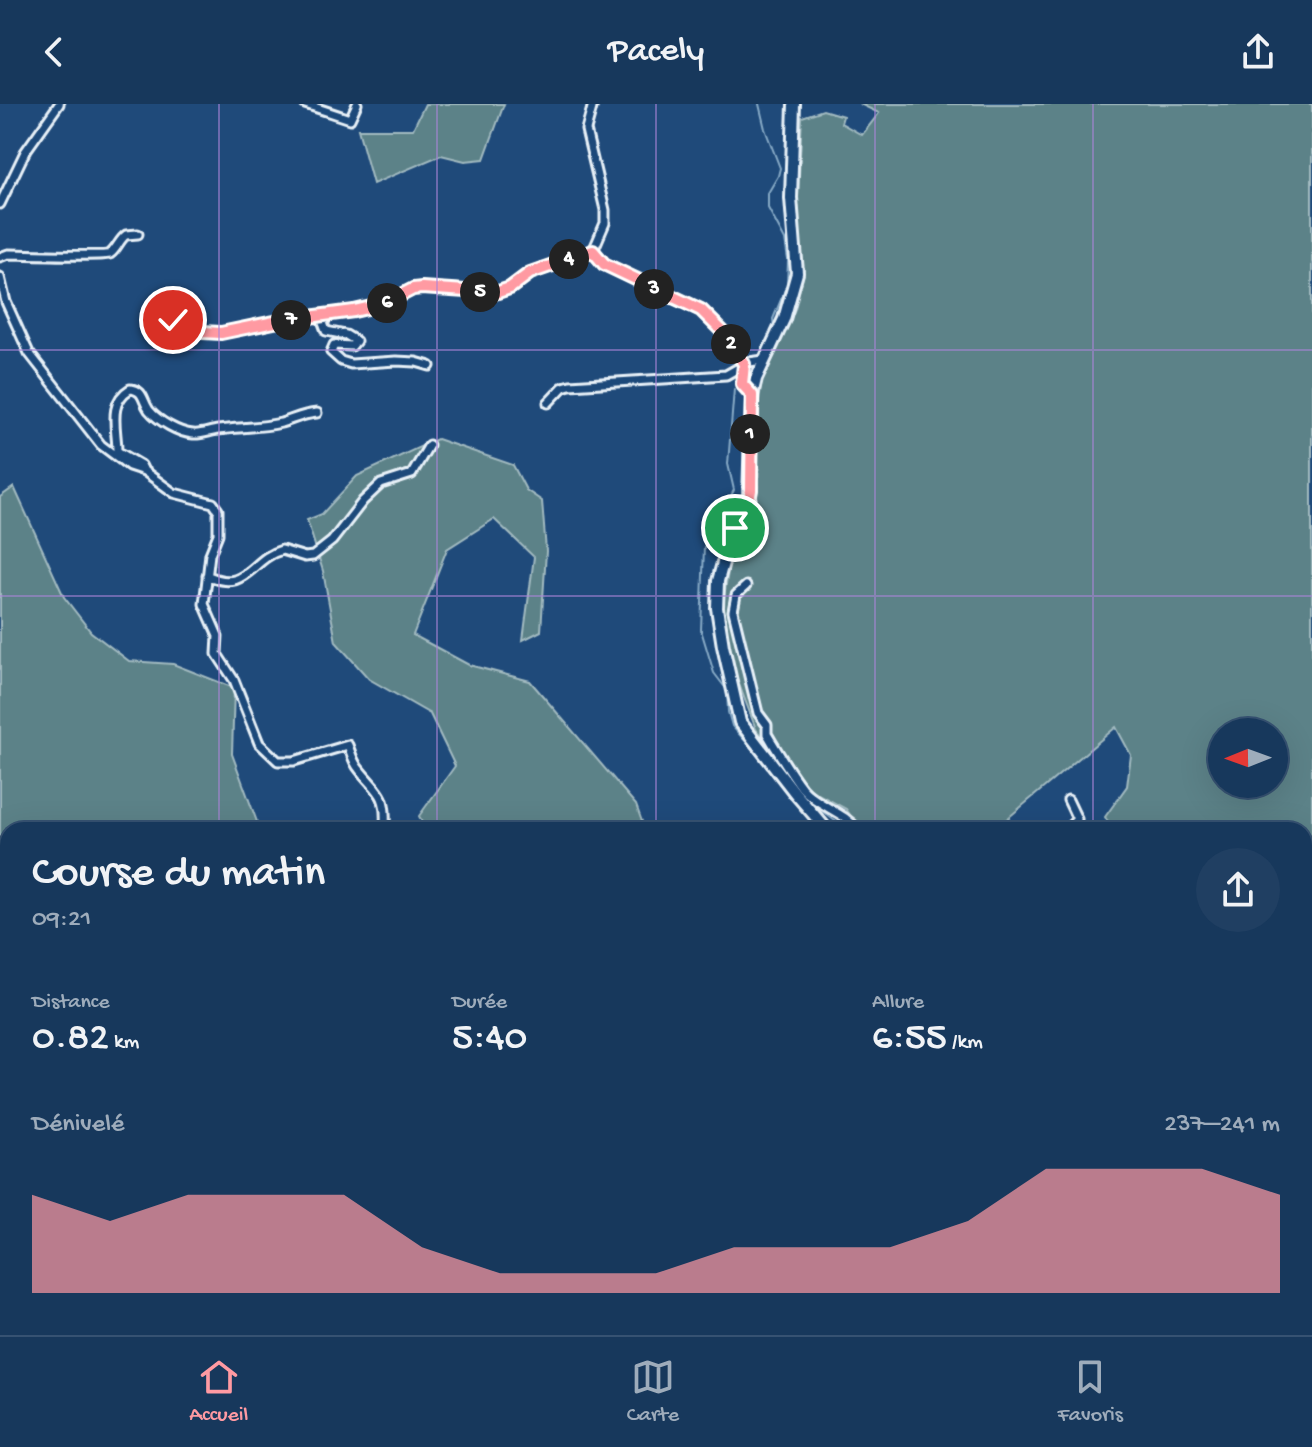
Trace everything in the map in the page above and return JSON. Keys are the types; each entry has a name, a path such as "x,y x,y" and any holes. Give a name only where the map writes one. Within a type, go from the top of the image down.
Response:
{"main road":[{"path":"794,104 791,198 797,273 784,319 764,360 752,395 749,500 729,541 718,581 717,608 740,722 821,822"}],"street":[{"path":"0,204 25,152 59,104"},
{"path":"305,104 350,119 357,104"},
{"path":"148,320 173,320 212,334 384,304 413,289 495,293 510,288 530,273 593,251 605,223 605,210 586,130 593,104"},
{"path":"0,257 8,254 105,256 112,253 126,235 138,234"},
{"path":"593,251 604,264 701,310 725,334 744,364 742,384"},
{"path":"0,277 6,302 29,353 101,445 174,493 213,503 218,510 218,534 210,554 204,604 218,636 217,654 234,680 259,743 278,761 294,761 348,745 358,768 379,788 386,806 385,822"},
{"path":"328,316 323,323 326,331 346,335 356,341 352,346 334,345 331,352 341,361 351,364 406,362 430,366"},
{"path":"548,403 563,387 570,385 726,375 744,364 764,360"},
{"path":"726,375 742,384 752,395"},
{"path":"144,471 141,465 117,451 114,410 120,397 130,389 138,391 155,416 176,429 194,434 266,426 303,414 317,413"},
{"path":"207,575 217,580 234,581 266,557 282,550 305,557 313,556 332,541 363,501 381,484 412,474 429,445"},
{"path":"746,586 736,595 733,611 755,703 767,725 767,734 798,790 849,822"},
{"path":"1068,800 1077,819 1074,822"}],"green space":[{"path":"425,104 504,104 484,159 465,161 441,155 373,184 358,129 413,129"},
{"path":"860,104 1312,104 1312,822 1108,822 1105,817 1127,786 1131,755 1116,727 1003,822 855,822 846,809 794,781 756,729 734,671 722,610 731,552 755,499 753,440 762,381 795,309 804,272 797,215 802,117 823,110 843,116 841,123 862,135 879,113"},
{"path":"437,439 513,465 526,490 542,501 546,551 541,631 523,640 534,557 494,519 447,549 413,635 469,665 530,681 636,805 642,822 422,822 419,816 455,766 430,714 369,679 336,642 323,571 307,520 322,514 357,476"},
{"path":"14,487 64,597 91,632 129,661 173,664 234,688 232,754 257,822 0,822 0,497"}],"waterway":[{"path":"759,104 780,168 768,193 768,208 785,240 788,260 787,285 773,319 774,329"},
{"path":"734,389 728,464 734,490 704,547 701,630 714,673 727,690 732,726 776,776"},
{"path":"810,802 836,822"}],"route":[{"path":"173,320 212,334 354,311 384,304 413,289 495,293 510,288 530,273 593,251 604,264 701,310 725,334 744,364 742,384 752,395 751,490 735,528"}]}
